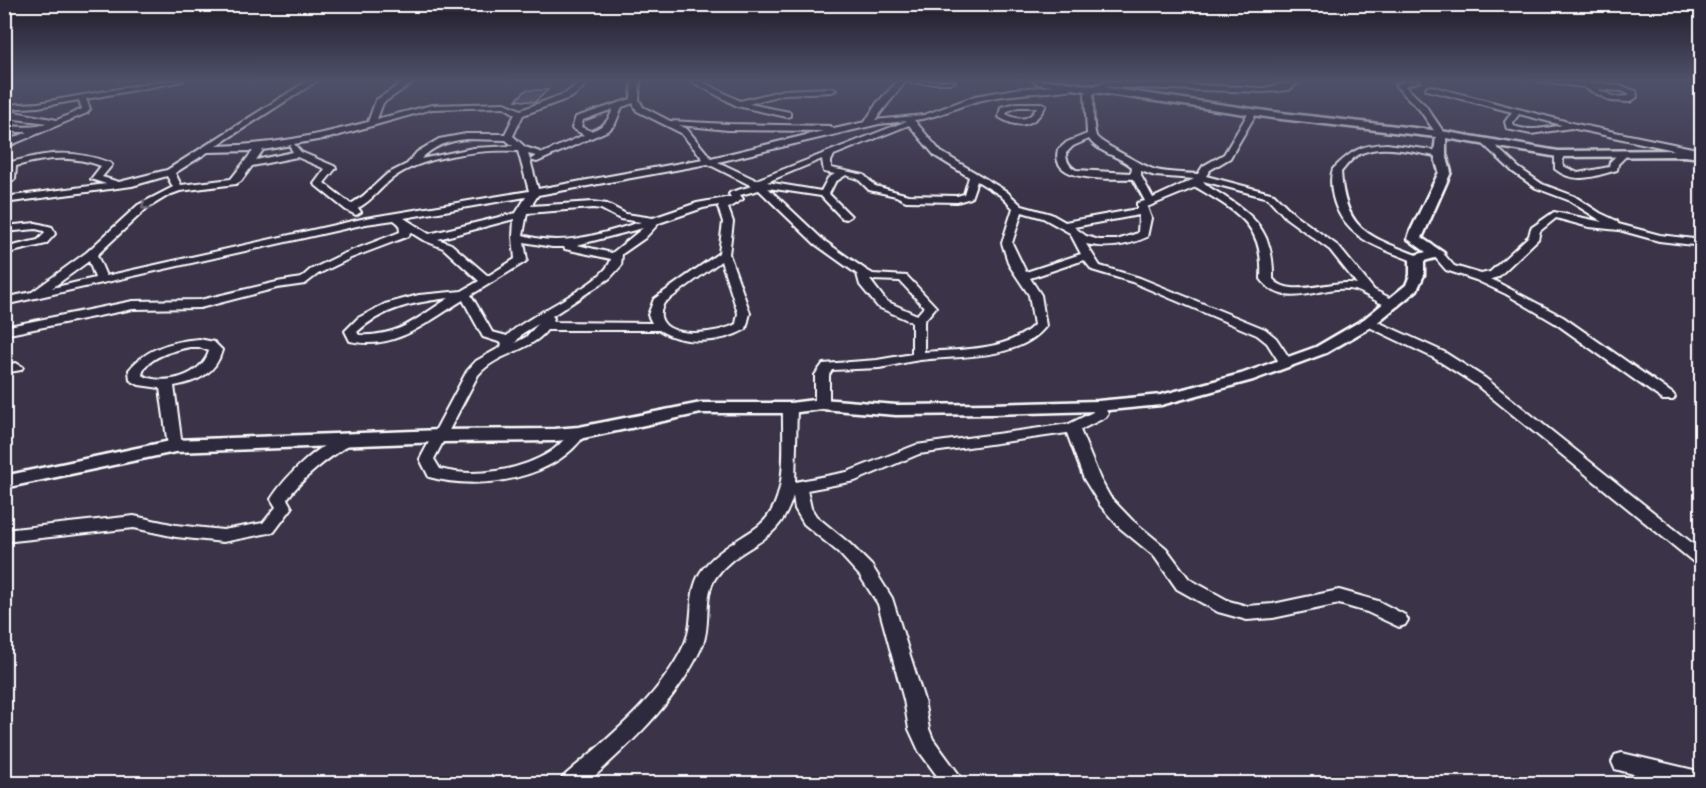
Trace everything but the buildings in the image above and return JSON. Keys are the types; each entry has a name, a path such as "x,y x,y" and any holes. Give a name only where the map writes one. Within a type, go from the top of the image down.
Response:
{"street":[{"path":"30,118 58,123"},
{"path":"4,145 68,118"},
{"path":"4,200 132,183 170,172 209,149 253,118"},
{"path":"372,123 374,118"},
{"path":"209,149 260,148 332,135 392,118"},
{"path":"508,137 518,118"},
{"path":"582,118 579,119 576,128 590,134"},
{"path":"527,164 542,155 609,126 613,118"},
{"path":"654,118 688,134 694,145 709,161 758,184 824,194 846,216"},
{"path":"868,123 871,118"},
{"path":"4,302 38,292 102,281 366,221 400,220 709,161 868,123 918,118"},
{"path":"738,199 735,194 830,153 923,118"},
{"path":"911,122 938,153 1003,193 1018,208 1047,216 1070,228 1082,239 1099,243 1133,240 1146,231 1147,207 1136,171 1128,159 1096,143 1091,135 1090,118"},
{"path":"1070,228 1147,207 1199,180 1206,168 1227,156 1249,118"},
{"path":"1301,118 1440,134 1558,154 1701,153"},
{"path":"1429,118 1440,134 1440,154 1445,172 1416,232 1415,239 1437,253 1450,268 1480,278 1510,292 1559,320 1668,397"},
{"path":"1513,118 1508,125 1519,131 1534,132 1575,126"},
{"path":"1543,118 1701,153"},
{"path":"662,122 728,127 844,129"},
{"path":"4,129 22,128 37,131"},
{"path":"1091,135 1070,144 1061,152 1062,160 1068,170 1076,173 1136,171 1168,175 1272,197 1290,216 1334,248 1372,295"},
{"path":"410,166 421,151 444,140 508,137 522,149 534,193 521,213 518,237 522,256 519,263 465,294 408,332 394,338 354,338 351,331 363,319 398,303 434,296 465,294"},
{"path":"1485,141 1516,170 1539,186 1571,198 1596,215 1634,232"},
{"path":"292,142 298,154"},
{"path":"4,292 38,292 91,254 123,223 162,192 233,182 238,179 260,148"},
{"path":"1437,253 1417,259 1371,238 1344,218 1337,201 1336,171 1354,153 1363,150 1399,148 1440,154"},
{"path":"350,208 362,203 391,176 410,166 485,149 522,149 542,155"},
{"path":"830,153 826,161 827,170 861,177 872,188 906,198 933,200 968,196 974,175"},
{"path":"248,164 298,154 331,168 319,184 366,221"},
{"path":"1558,154 1558,166 1562,170 1573,176 1586,177 1614,168 1613,164 1622,155"},
{"path":"4,184 10,179 7,164 49,156 76,155 107,165 96,179 132,183"},
{"path":"170,172 178,188"},
{"path":"824,194 831,180 845,172"},
{"path":"1199,180 1253,222 1264,241 1270,258 1267,279 1273,287 1292,292 1349,286 1394,303"},
{"path":"758,184 819,242 870,277 903,278 930,307 918,321 918,356"},
{"path":"558,245 584,241 701,205 738,199"},
{"path":"544,327 658,327 669,332 683,334 714,335 729,334 742,326 744,313 724,254 728,222 723,207 738,199"},
{"path":"427,238 521,213 593,205 603,206 624,217 655,221"},
{"path":"822,404 822,375 828,367 886,363 918,356 1005,345 1036,333 1040,326 1035,295 1015,265 1006,243 1018,208"},
{"path":"1480,278 1494,274 1534,237 1535,230 1554,215 1570,217 1589,224 1620,227 1665,239 1701,243"},
{"path":"400,220 427,238 447,246 486,281"},
{"path":"4,331 133,305 200,304 277,285 305,281 314,272 347,256 405,234 400,220"},
{"path":"566,303 547,320 534,338 522,346 504,350 519,330 566,303 606,276 615,266 620,249 641,236 655,221"},
{"path":"4,229 36,226 48,229 50,234 42,242 4,251"},
{"path":"1070,228 1096,268 1106,273 1136,280 1261,332 1272,341 1286,362"},
{"path":"518,237 538,243 617,257"},
{"path":"91,254 102,281"},
{"path":"658,327 653,310 658,301 724,254"},
{"path":"1023,277 1087,255"},
{"path":"4,482 176,446 579,433 701,408 790,408 822,404 896,410 1098,406 1161,400 1247,377 1321,350 1369,322 1394,303 1416,281 1417,259"},
{"path":"862,272 866,285 882,304 918,321"},
{"path":"465,294 487,334 507,345"},
{"path":"1369,322 1439,355 1480,381 1701,560"},
{"path":"199,343 210,345 216,350 216,357 199,373 167,384 152,385 141,382 135,377 136,370 143,361 169,348 199,343"},
{"path":"507,345 481,364 472,374 427,459 434,472 444,477 480,478 525,469 556,455 575,442 579,433"},
{"path":"167,384 167,399 176,446"},
{"path":"793,488 858,474 916,450 1072,428 1101,414 1098,406"},
{"path":"790,408 793,488 810,520 844,548 866,571 886,603 914,700 919,729 926,746 956,783"},
{"path":"1072,428 1092,479 1105,501 1126,524 1160,552 1183,584 1224,607 1247,613 1273,611 1339,597 1372,606 1399,620"},
{"path":"4,536 134,522 176,531 223,536 268,528 284,508 279,499 293,479 305,467 345,441"},
{"path":"570,783 606,752 659,698 693,644 699,625 702,592 707,577 719,564 776,521 793,488"},
{"path":"1622,762 1701,782"}]}
